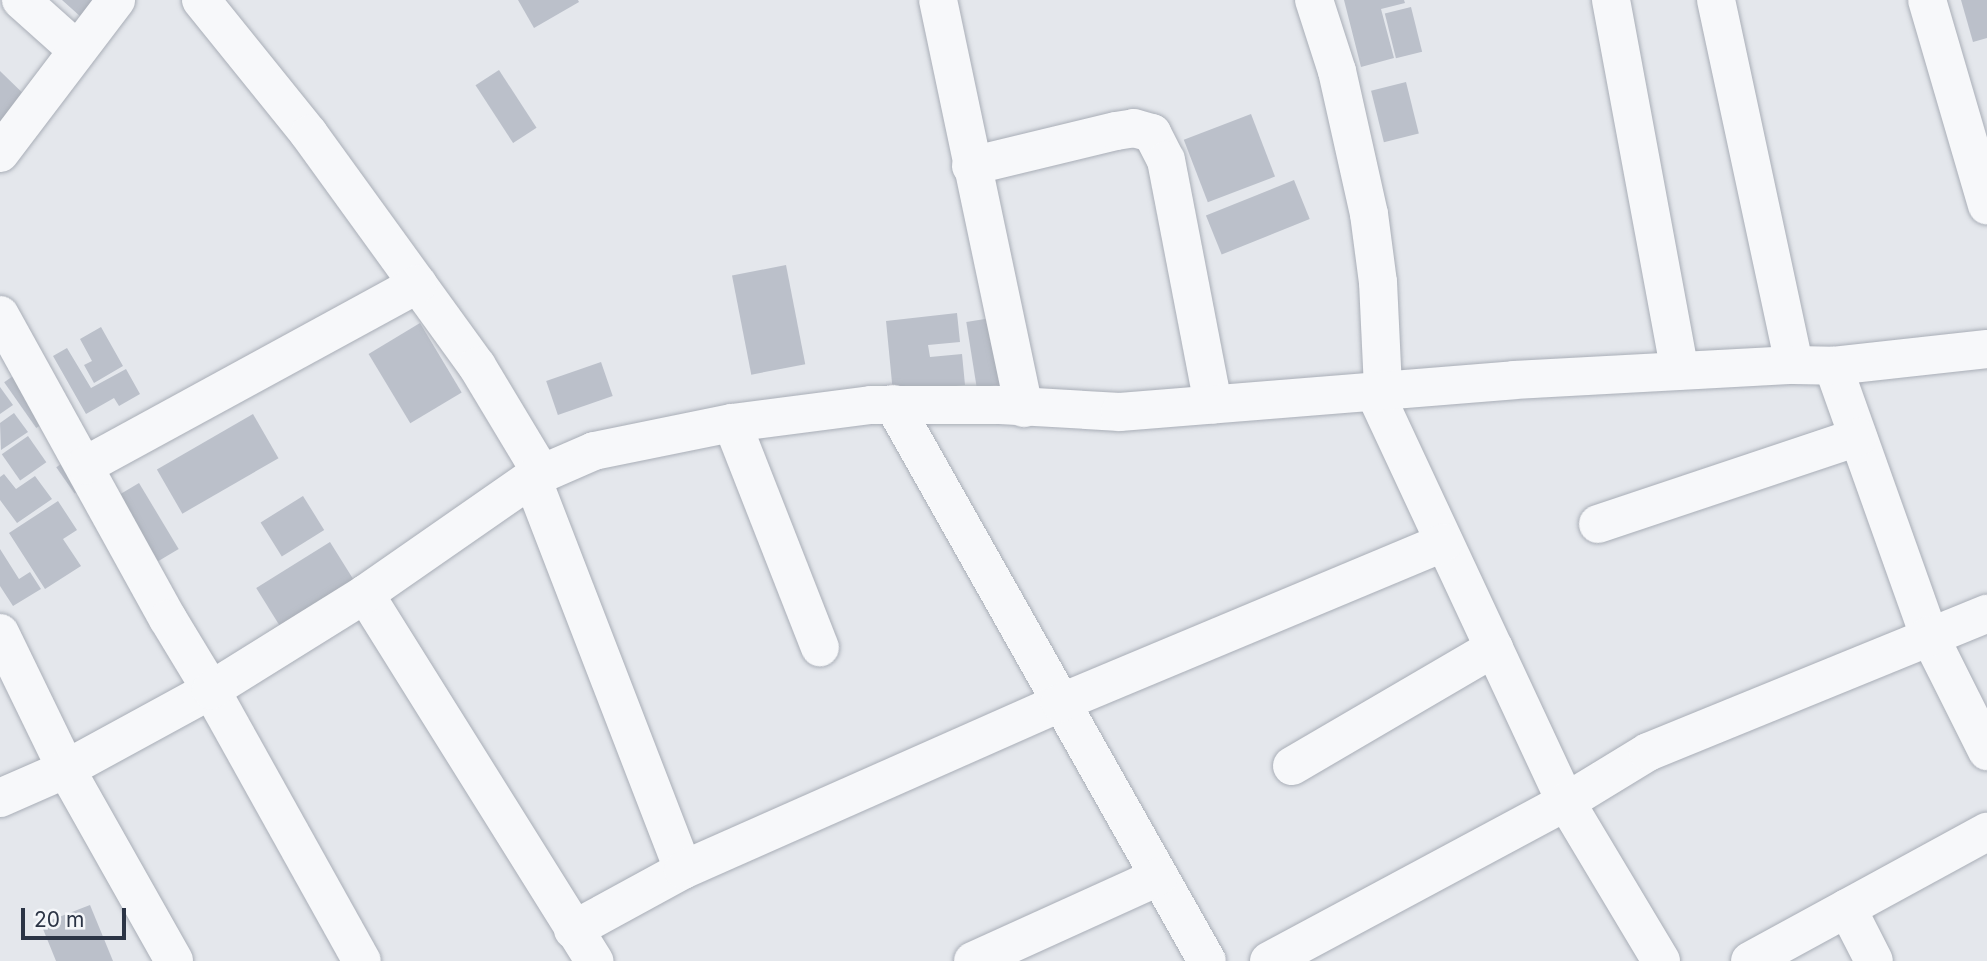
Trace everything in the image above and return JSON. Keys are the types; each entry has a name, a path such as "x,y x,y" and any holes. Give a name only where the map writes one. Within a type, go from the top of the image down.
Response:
{"street":[{"path":"21,0 77,50"},
{"path":"0,153 116,0"},
{"path":"201,0 309,134 477,366 537,476 683,870"},
{"path":"938,0 1024,408"},
{"path":"1314,0 1337,71 1370,214 1378,282 1378,391 1444,542 1566,802 1661,961"},
{"path":"1611,0 1680,371"},
{"path":"1716,0 1794,365"},
{"path":"1927,0 1974,113 1987,205"},
{"path":"971,166 1116,131 1134,128 1152,133 1166,160 1213,405"},
{"path":"86,465 418,284"},
{"path":"0,315 362,961"},
{"path":"0,798 66,769 211,690 365,594 537,476 594,451 732,423 893,404 1000,405 1120,412 1378,391 1680,371 1794,365 1833,366 1987,349"},
{"path":"1833,366 1929,635 1987,751"},
{"path":"893,404 1207,961"},
{"path":"732,423 820,647"},
{"path":"1598,524 1858,437"},
{"path":"365,594 580,951 683,870 1060,703 1444,542"},
{"path":"1269,961 1566,802 1648,752 1929,635 1987,614"},
{"path":"0,633 66,769 174,961"},
{"path":"1292,766 1494,648"},
{"path":"1750,961 1987,832"},
{"path":"973,961 1158,877"},
{"path":"1847,908 1874,961"}],"building":[{"path":"62,0 97,0 81,17"},
{"path":"518,0 578,0 579,2 534,28"},
{"path":"1344,0 1404,0 1405,3 1381,9 1394,58 1361,67"},
{"path":"1961,0 1987,0 1987,38 1973,42"},
{"path":"1411,7 1422,52 1396,58 1385,14"},
{"path":"499,70 537,128 513,143 476,85"},
{"path":"0,71 34,104 0,125"},
{"path":"1406,82 1419,133 1384,142 1371,91"},
{"path":"1251,114 1275,177 1208,202 1184,140"},
{"path":"1294,180 1310,219 1222,255 1206,216"},
{"path":"786,265 805,364 751,375 732,275"},
{"path":"957,313 960,342 928,345 930,357 962,354 965,385 893,393 886,321"},
{"path":"991,318 1001,384 977,388 966,322"},
{"path":"420,323 462,392 410,423 369,354"},
{"path":"101,327 123,366 94,383 84,365 92,361 80,339"},
{"path":"67,348 91,388 126,369 140,394 119,406 114,398 86,414 53,356"},
{"path":"601,362 613,396 558,415 546,381"},
{"path":"23,369 55,415 36,428 4,382"},
{"path":"0,387 13,405 0,414"},
{"path":"14,413 28,432 1,450 0,423"},
{"path":"253,414 278,458 182,514 157,470"},
{"path":"28,436 46,462 20,481 2,454"},
{"path":"71,457 89,483 75,494 56,467"},
{"path":"4,474 16,489 35,476 52,499 17,523 0,500 0,477"},
{"path":"139,483 179,549 158,561 118,495"},
{"path":"303,496 324,530 282,556 261,522"},
{"path":"58,501 77,530 63,539 81,566 45,589 9,533"},
{"path":"330,542 356,584 282,630 256,588"},
{"path":"0,549 19,579 30,572 41,589 13,606 0,586"},
{"path":"90,905 113,961 56,961 41,924"}]}
